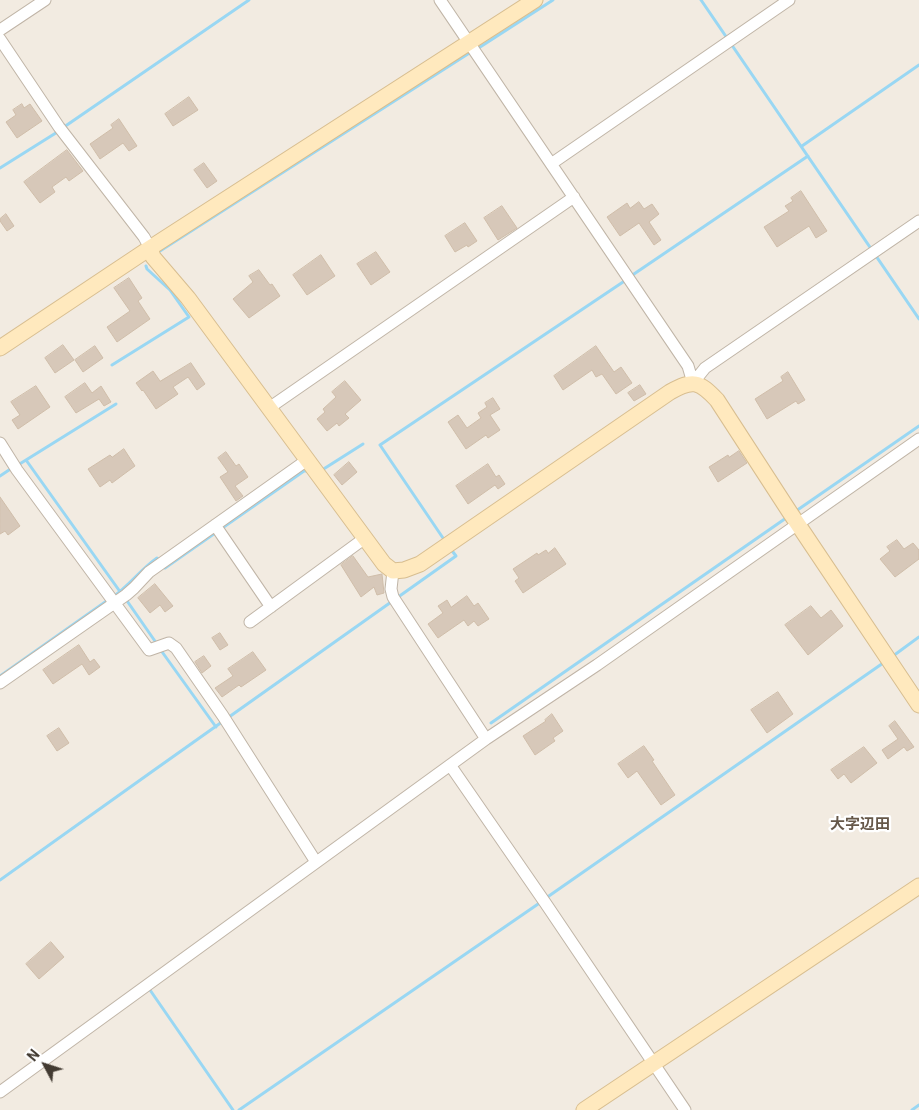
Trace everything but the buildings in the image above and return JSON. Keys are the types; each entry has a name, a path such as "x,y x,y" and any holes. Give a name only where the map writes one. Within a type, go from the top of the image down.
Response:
{"street":[{"path":"0,30 45,0"},
{"path":"440,0 688,366 693,383"},
{"path":"0,348 150,248 472,47 534,0"},
{"path":"551,164 789,0"},
{"path":"0,39 61,130 144,237 152,257 188,298 364,538 384,564 393,571 404,570 420,564 670,392 684,384 693,383 703,386 716,400 919,705"},
{"path":"269,408 574,197"},
{"path":"693,383 706,368 919,222"},
{"path":"0,1092 486,739 597,666 793,518 919,439"},
{"path":"0,443 10,456 17,470 121,598 149,650 169,643 176,648 225,720 316,862"},
{"path":"0,683 121,598 161,563 218,529 312,467"},
{"path":"218,529 271,607"},
{"path":"250,622 364,538"},
{"path":"393,571 392,590 395,600 486,739"},
{"path":"450,765 544,900 685,1110"},
{"path":"584,1110 919,886"}],"waterway":[{"path":"64,127 249,0"},
{"path":"477,49 553,0"},
{"path":"701,0 919,319"},
{"path":"160,251 471,52"},
{"path":"802,146 919,65"},
{"path":"0,168 59,131"},
{"path":"631,276 808,156"},
{"path":"112,365 189,317 170,290 146,266"},
{"path":"445,541 380,445 626,280"},
{"path":"26,460 116,404"},
{"path":"796,511 919,426"},
{"path":"322,470 363,444"},
{"path":"18,465 26,460 121,593"},
{"path":"0,476 12,468"},
{"path":"113,597 157,558 165,568 304,471 308,471"},
{"path":"491,723 789,516"},
{"path":"0,880 456,556 450,548"},
{"path":"125,598 157,644"},
{"path":"0,676 108,600"},
{"path":"893,656 919,637"},
{"path":"160,649 216,727"},
{"path":"546,898 886,661"},
{"path":"239,1110 541,902"},
{"path":"150,990 233,1110"},
{"path":"912,1110 919,1105"}],"district":[{"name":"大字辺田","path":"860,825"}]}
